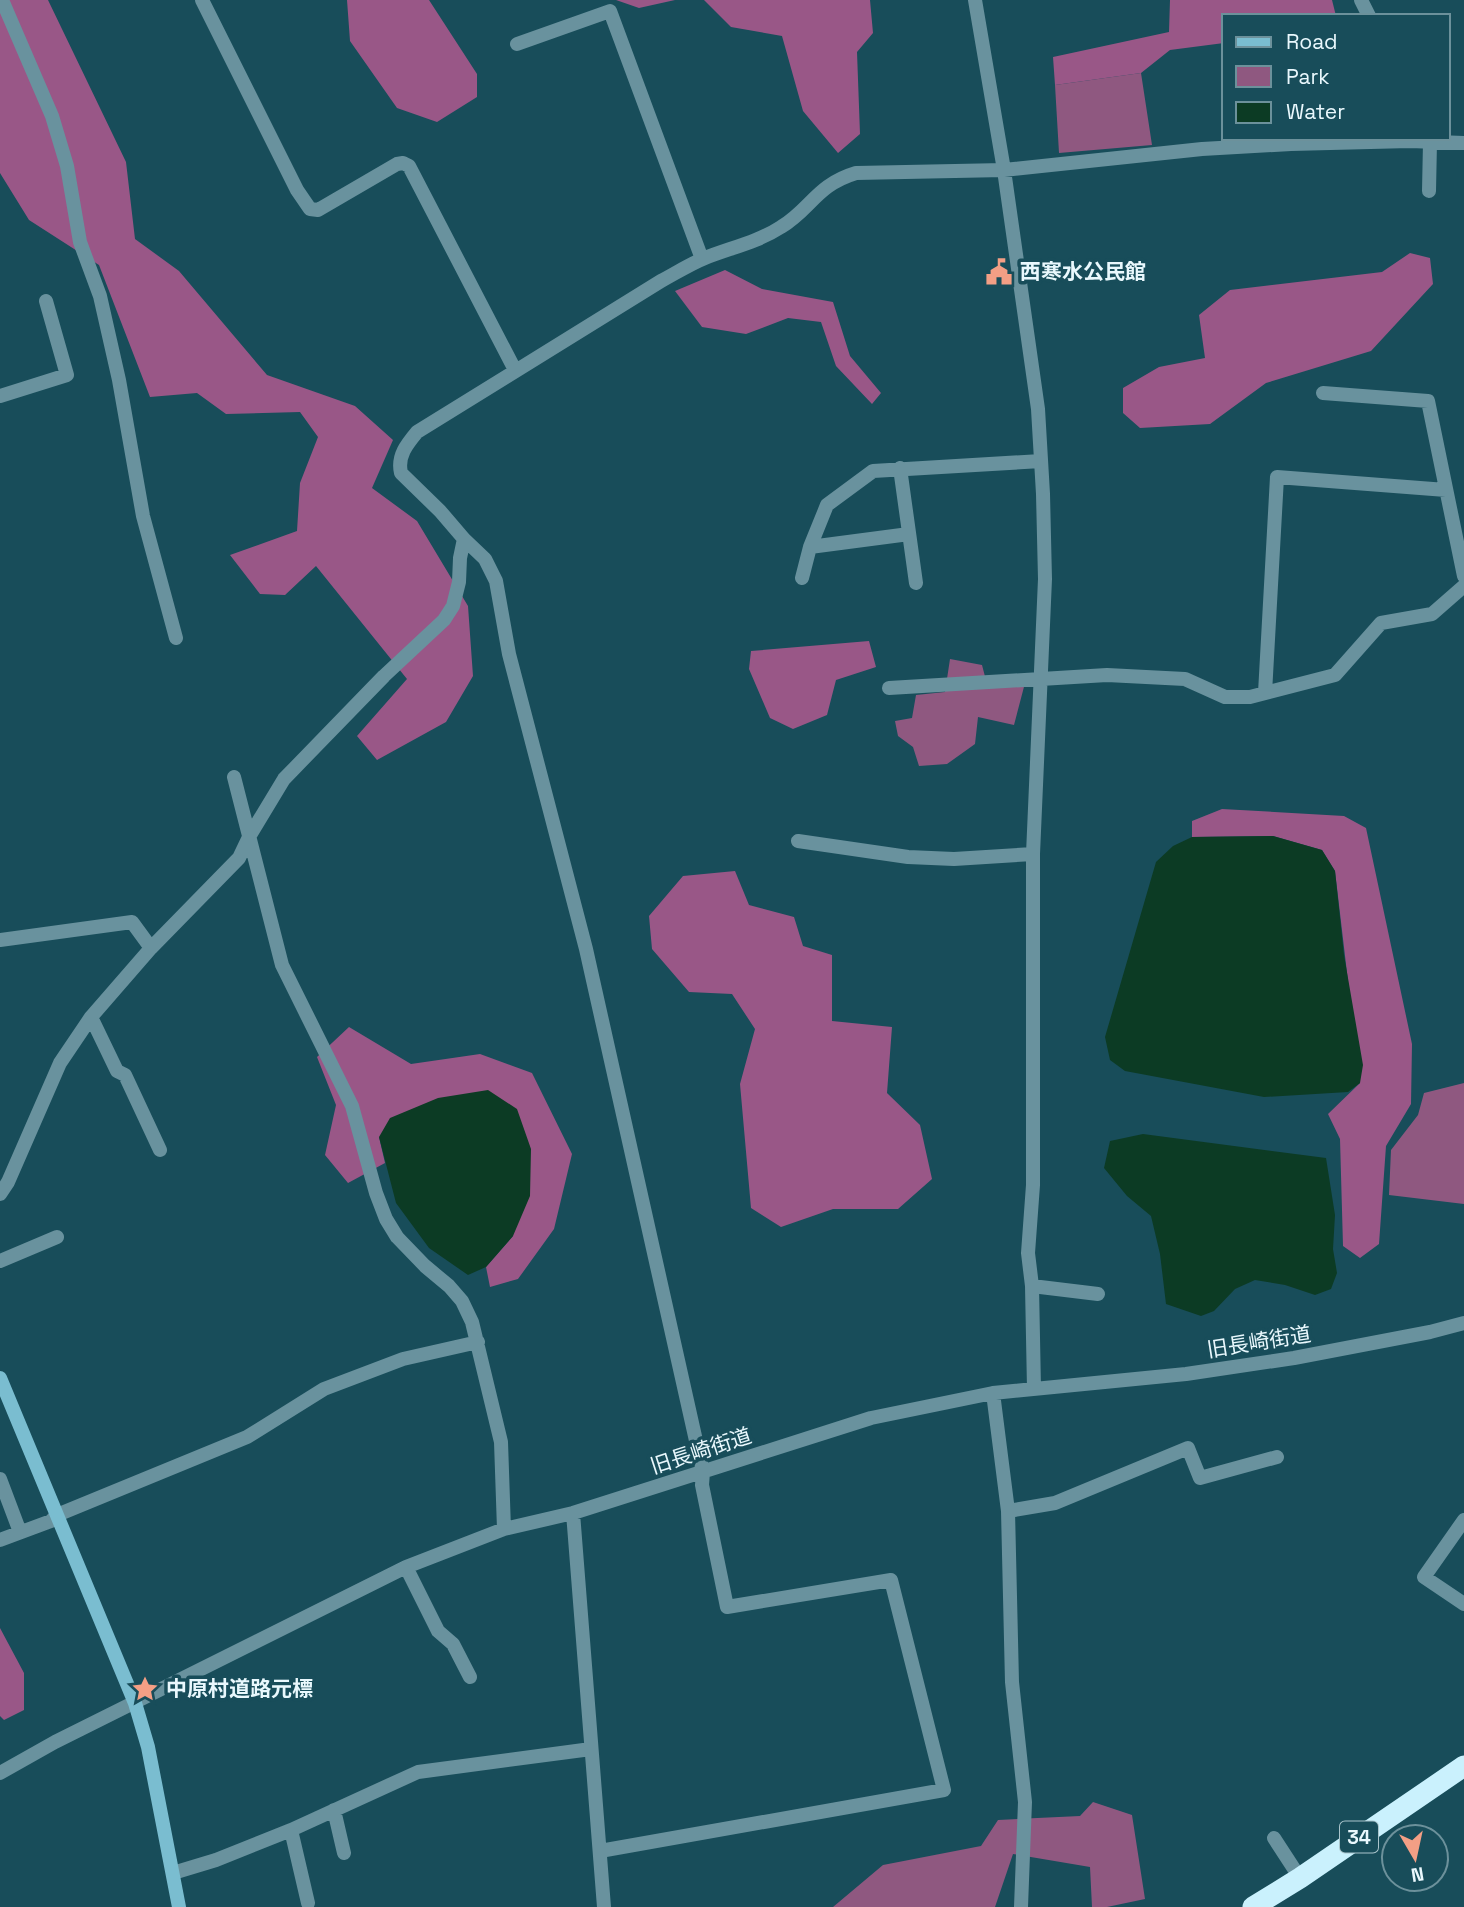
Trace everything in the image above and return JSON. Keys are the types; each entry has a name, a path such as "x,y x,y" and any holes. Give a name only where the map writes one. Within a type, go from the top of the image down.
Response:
{"highway":[{"name":"34","path":"1256,1906 1464,1766"}],"main road":[{"path":"0,1378 135,1703 148,1747 179,1907"}],"street":[{"path":"2,0 52,116 67,166 80,242 100,296 119,380 143,516 176,638"},
{"path":"202,0 297,190 310,209 318,210 397,164 409,166 514,370"},
{"path":"975,0 1004,170 1038,409 1041,461 1045,579 1033,854 1032,1185 1028,1254 1032,1286 1034,1389"},
{"path":"517,44 610,11 702,259"},
{"path":"600,1851 944,1790 891,1580 727,1607 702,1485 703,1472 586,949 509,654 496,581 485,559 401,473 398,464 404,448 417,432 514,370 702,259 784,226 823,188 856,173 1004,170 1202,149 1291,144 1410,140 1464,143"},
{"path":"1429,191 1430,142"},
{"path":"1,391 66,375 46,301"},
{"path":"1323,393 1428,401 1464,576"},
{"path":"802,578 810,547 827,505 873,471 1041,461"},
{"path":"900,468 916,583"},
{"path":"1265,693 1276,477 1446,490"},
{"path":"810,547 909,534"},
{"path":"0,1194 8,1182 60,1063 91,1017 151,948 239,858 284,779 384,676 444,620 453,606 459,582 464,540"},
{"path":"889,688 1107,675 1185,680 1225,697 1250,697 1335,675 1381,623 1432,614 1464,586"},
{"path":"234,777 282,965 352,1106 386,1219 397,1237 462,1301 478,1342 501,1442 504,1529"},
{"path":"798,841 908,857 954,859 1033,854"},
{"path":"0,940 132,922 151,948"},
{"path":"91,1017 117,1071 125,1075 160,1150"},
{"path":"0,1261 57,1237"},
{"path":"1032,1286 1098,1294"},
{"name":"旧長崎街道","path":"0,1773 55,1742 406,1567 504,1529 573,1513 871,1418 993,1393 1186,1374 1267,1362 1430,1332 1464,1323"},
{"path":"0,1540 247,1437 324,1389 403,1359 478,1342"},
{"path":"993,1393 1008,1511 1012,1682 1025,1802 1021,1907"},
{"path":"1008,1511 1055,1503 1188,1448 1200,1478 1278,1457"},
{"path":"0,1479 20,1532"},
{"path":"573,1513 604,1907"},
{"path":"1464,1520 1424,1577 1464,1604"},
{"path":"406,1567 438,1631 453,1644 470,1677"},
{"path":"173,1873 216,1860 291,1830 418,1772 592,1749"},
{"path":"334,1810 344,1853"},
{"path":"291,1830 307,1903"},
{"path":"1274,1838 1300,1878"}],"green space":[{"path":"1141,73 1152,145 1059,153 1055,85"},
{"path":"950,659 982,665 988,688 1025,683 1014,725 978,717 975,744 947,764 919,766 913,747 898,736 895,721 912,718 916,695 945,692"},
{"path":"1464,1083 1464,1204 1389,1195 1391,1150 1418,1115 1424,1093"},
{"path":"1093,1802 1132,1815 1145,1899 1107,1907 1092,1907 1090,1867 1013,1854 995,1907 833,1907 883,1865 981,1846 998,1820 1080,1816"}],"shaded area":[{"path":"0,0 48,0 126,162 135,239 179,271 267,375 355,406 393,440 372,488 417,521 468,606 473,676 446,722 377,760 357,736 407,679 316,566 285,595 260,594 230,555 297,531 300,483 318,437 300,412 226,414 197,393 150,397 99,265 29,220 0,173"},
{"path":"347,0 429,0 477,74 477,97 437,122 397,108 350,41"},
{"path":"616,0 675,0 639,8"},
{"path":"704,0 870,0 873,33 857,52 860,134 838,153 803,111 782,36 731,27"},
{"path":"1170,0 1332,0 1336,14 1222,14 1222,43 1170,50 1141,73 1055,85 1053,57 1169,32"},
{"path":"1410,253 1430,258 1433,284 1371,351 1266,383 1210,424 1140,428 1123,413 1123,388 1159,367 1205,358 1199,315 1230,290 1382,272"},
{"path":"725,270 762,289 833,302 850,356 881,393 872,404 836,366 821,322 788,318 746,334 702,327 675,291"},
{"path":"869,641 876,667 836,680 827,715 793,729 770,718 749,669 751,651"},
{"path":"1222,809 1344,816 1366,828 1412,1044 1411,1104 1386,1146 1379,1244 1360,1258 1343,1246 1340,1139 1328,1114 1360,1083 1335,871 1322,850 1273,836 1192,837 1192,821"},
{"path":"735,871 749,905 794,917 803,946 832,955 832,1021 892,1027 887,1093 920,1125 932,1179 898,1209 833,1209 781,1227 751,1208 740,1084 755,1029 732,994 689,992 652,949 649,916 683,876"},
{"path":"349,1027 411,1064 480,1054 532,1073 572,1154 554,1229 518,1279 490,1287 486,1267 513,1236 379,1137 385,1163 348,1183 325,1155 336,1105 317,1057"},
{"path":"0,1628 24,1673 24,1710 4,1720 0,1716"}],"water":[{"path":"1273,836 1322,850 1335,871 1344,955 1363,1065 1360,1083 1348,1092 1264,1097 1125,1071 1110,1060 1105,1037 1156,862 1173,846 1192,837"},
{"path":"488,1090 517,1109 531,1149 530,1196 513,1236 486,1267 468,1275 429,1248 396,1203 379,1137 390,1118 438,1098"},
{"path":"1143,1134 1326,1158 1335,1215 1333,1249 1337,1273 1331,1289 1315,1295 1285,1285 1255,1280 1235,1289 1214,1311 1201,1316 1166,1304 1160,1254 1151,1216 1127,1196 1104,1168 1110,1141"}],"place":[{"name":"西寒水公民館","path":"999,272"},
{"name":"中原村道路元標","path":"145,1689"}]}
